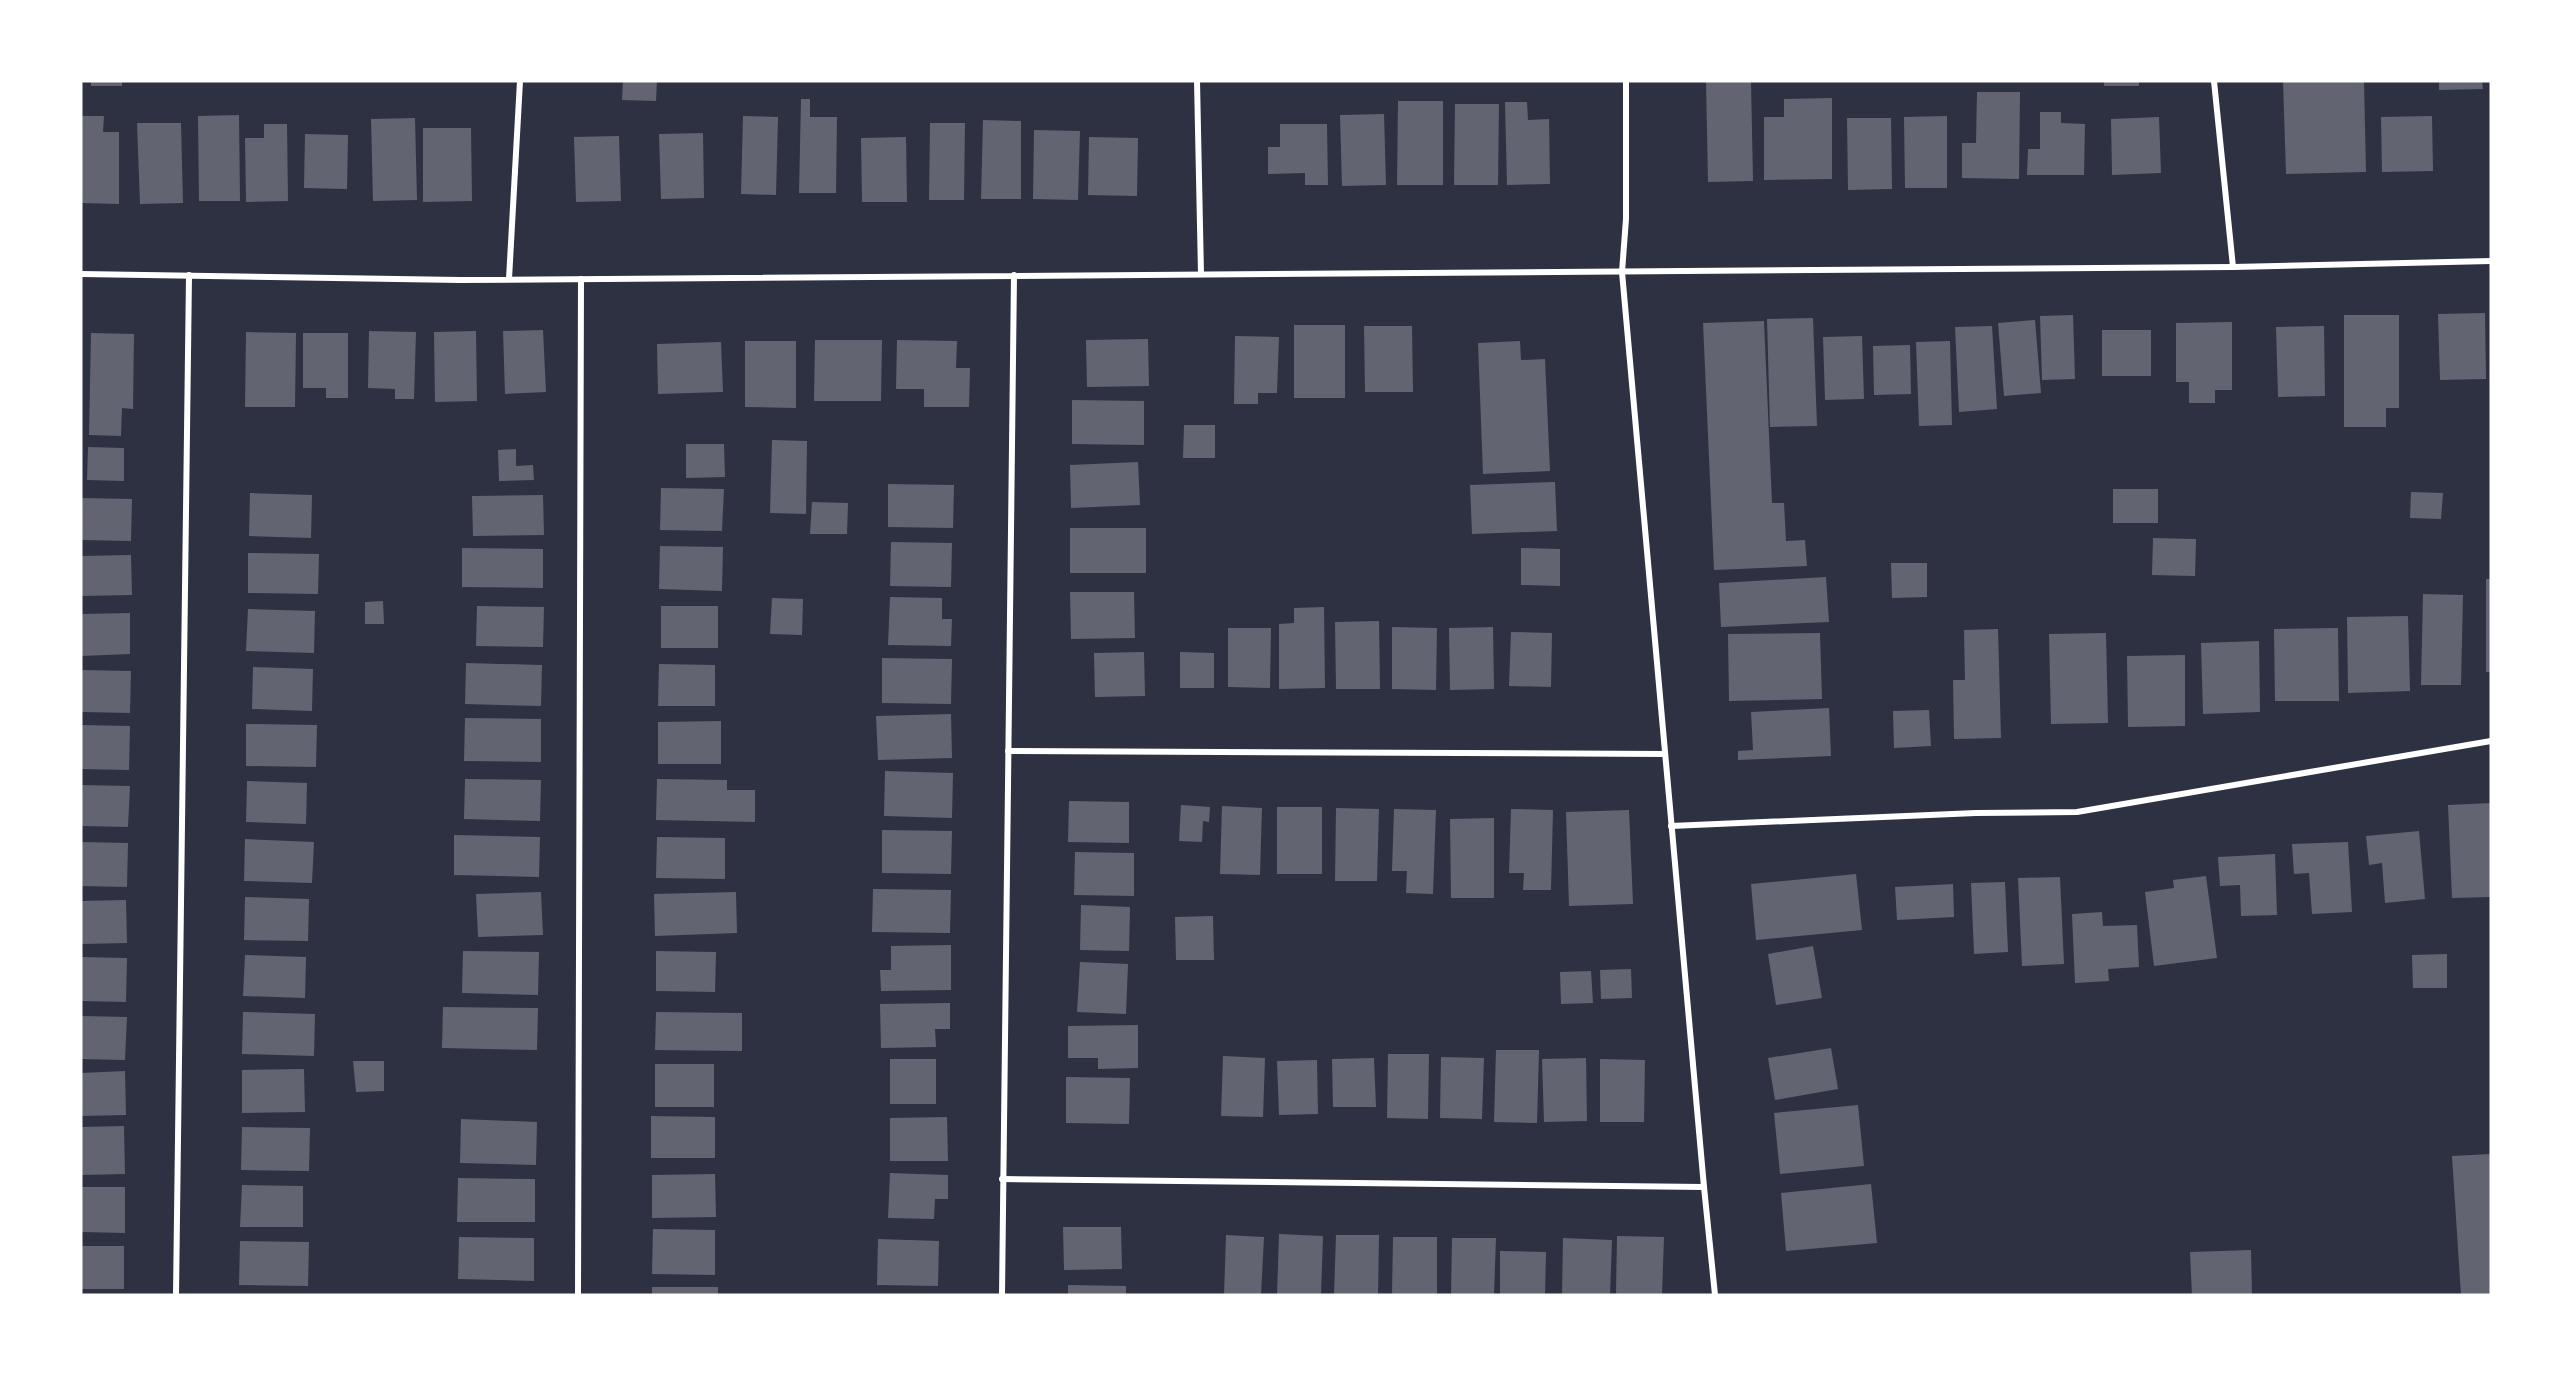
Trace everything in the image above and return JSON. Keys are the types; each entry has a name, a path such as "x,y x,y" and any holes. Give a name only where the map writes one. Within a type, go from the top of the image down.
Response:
{"street":[{"path":"509,279 520,81"},
{"path":"1197,81 1201,274"},
{"path":"1626,81 1626,219 1622,272 1715,1295"},
{"path":"2214,81 2233,267"},
{"path":"81,274 581,279 2233,267 2491,261"},
{"path":"176,1295 189,275"},
{"path":"1002,1295 1014,275"},
{"path":"578,1295 581,279"},
{"path":"1671,826 1976,813 2077,812 2491,741"},
{"path":"1008,751 1665,754"},
{"path":"1002,1179 1704,1187"}],"building":[{"path":"91,81 122,81 122,86 91,86"},
{"path":"623,81 657,81 656,101 622,100"},
{"path":"1706,81 1751,81 1753,181 1708,182"},
{"path":"2104,81 2139,81 2139,86 2104,86"},
{"path":"2283,81 2364,81 2366,172 2286,174"},
{"path":"2439,81 2482,81 2483,89 2439,90"},
{"path":"1977,92 2020,92 2019,179 1962,178 1962,143 1976,143"},
{"path":"1832,98 1832,179 1764,180 1764,117 1784,117 1784,99"},
{"path":"801,99 810,99 810,117 837,117 836,193 799,193"},
{"path":"1398,101 1443,101 1443,185 1397,185"},
{"path":"1505,102 1527,102 1528,120 1549,119 1550,184 1507,185"},
{"path":"1455,104 1499,104 1498,185 1454,185"},
{"path":"2040,112 2061,112 2061,123 2085,124 2084,175 2027,175 2028,149 2040,149"},
{"path":"1384,114 1386,185 1342,186 1340,115"},
{"path":"239,115 240,201 199,201 198,116"},
{"path":"81,116 104,116 103,132 119,132 119,204 81,203"},
{"path":"743,116 778,117 776,195 741,194"},
{"path":"1947,116 1947,188 1905,188 1904,117"},
{"path":"2432,116 2433,171 2382,172 2381,117"},
{"path":"2159,117 2161,173 2112,175 2111,119"},
{"path":"415,118 417,200 373,201 371,119"},
{"path":"1847,118 1891,118 1892,189 1848,190"},
{"path":"983,120 1021,121 1021,199 981,199"},
{"path":"137,123 181,123 183,203 140,204"},
{"path":"930,123 965,123 964,200 929,200"},
{"path":"264,124 287,124 288,201 246,202 245,138 264,138"},
{"path":"1280,124 1327,124 1328,185 1305,185 1305,173 1268,174 1268,147 1280,147"},
{"path":"423,128 471,128 472,201 423,202"},
{"path":"1034,130 1080,131 1078,200 1033,199"},
{"path":"703,133 704,198 661,199 659,134"},
{"path":"305,134 348,135 347,189 304,188"},
{"path":"619,136 621,201 576,202 574,137"},
{"path":"906,137 907,202 862,202 861,138"},
{"path":"1089,137 1138,138 1137,196 1088,195"},
{"path":"2485,313 2486,379 2440,380 2438,314"},
{"path":"2073,315 2075,379 2042,380 2040,316"},
{"path":"2344,315 2399,315 2399,408 2386,408 2386,427 2344,427"},
{"path":"1813,318 1817,426 1770,427 1767,319"},
{"path":"2035,320 2041,393 2004,396 1998,323"},
{"path":"1764,321 1772,503 1784,503 1786,541 1805,540 1807,566 1714,570 1703,323"},
{"path":"2232,322 2232,390 2215,390 2215,403 2189,403 2189,382 2176,382 2176,323"},
{"path":"1294,325 1345,325 1345,398 1294,398"},
{"path":"1364,326 1412,326 1413,392 1365,392"},
{"path":"1992,326 1997,409 1959,412 1955,327"},
{"path":"2324,326 2325,396 2278,397 2276,327"},
{"path":"543,330 546,392 505,394 503,331"},
{"path":"2102,330 2151,330 2151,376 2102,376"},
{"path":"369,331 416,332 414,399 395,399 395,389 368,388"},
{"path":"476,331 477,401 435,402 434,332"},
{"path":"246,332 296,333 295,407 245,407"},
{"path":"91,333 134,334 133,409 122,408 121,436 89,435"},
{"path":"303,333 348,333 348,398 326,398 326,388 303,388"},
{"path":"1235,336 1279,337 1277,393 1258,393 1258,404 1234,404"},
{"path":"1862,336 1864,399 1825,400 1823,337"},
{"path":"1148,339 1149,386 1087,387 1086,340"},
{"path":"815,340 882,340 881,401 814,401"},
{"path":"897,340 957,341 956,368 970,368 969,407 924,407 924,389 896,389"},
{"path":"745,341 796,341 796,408 745,407"},
{"path":"1520,341 1521,360 1545,359 1550,471 1483,474 1478,343"},
{"path":"1950,341 1952,425 1919,426 1916,342"},
{"path":"721,342 723,392 658,394 657,344"},
{"path":"1910,345 1911,394 1874,395 1873,346"},
{"path":"1072,400 1144,401 1144,445 1072,444"},
{"path":"1184,425 1215,425 1215,458 1183,458"},
{"path":"772,440 807,441 806,514 770,513"},
{"path":"686,444 724,444 725,477 686,478"},
{"path":"88,447 124,448 124,481 87,480"},
{"path":"516,449 516,466 533,465 534,480 499,481 498,450"},
{"path":"1138,462 1140,505 1071,508 1070,465"},
{"path":"1555,482 1557,531 1472,534 1470,485"},
{"path":"888,484 954,485 953,528 888,527"},
{"path":"661,488 724,489 722,531 660,530"},
{"path":"2113,489 2158,489 2158,523 2113,523"},
{"path":"2411,492 2443,493 2441,519 2410,518"},
{"path":"250,493 312,495 311,538 249,536"},
{"path":"543,495 544,535 473,536 472,496"},
{"path":"81,498 132,499 131,541 81,540"},
{"path":"812,502 848,503 847,534 810,534"},
{"path":"1070,528 1146,528 1146,573 1070,573"},
{"path":"2153,538 2196,539 2195,576 2152,575"},
{"path":"891,542 952,543 951,587 890,586"},
{"path":"660,546 723,547 722,591 659,589"},
{"path":"462,548 543,549 543,588 462,587"},
{"path":"1521,548 1560,549 1560,586 1521,585"},
{"path":"248,553 319,554 318,594 248,593"},
{"path":"131,555 132,595 81,596 81,556"},
{"path":"1891,563 1927,563 1927,597 1892,598"},
{"path":"1826,577 1829,622 1721,627 1719,583"},
{"path":"2486,579 2491,579 2491,672 2486,672"},
{"path":"1070,592 1134,592 1135,638 1071,639"},
{"path":"2423,594 2463,595 2461,685 2421,685"},
{"path":"890,597 942,598 942,619 952,619 951,646 888,645"},
{"path":"772,598 803,599 802,635 770,634"},
{"path":"383,601 384,624 365,624 365,602"},
{"path":"477,606 544,607 543,647 476,646"},
{"path":"661,606 718,606 718,648 661,648"},
{"path":"1324,607 1325,688 1279,689 1279,624 1294,623 1294,608"},
{"path":"248,609 315,611 314,653 246,651"},
{"path":"130,613 130,654 81,656 81,614"},
{"path":"2408,616 2410,691 2348,693 2347,617"},
{"path":"1379,621 1380,689 1336,689 1335,622"},
{"path":"1392,627 1437,628 1436,690 1392,689"},
{"path":"1493,627 1494,689 1450,690 1449,628"},
{"path":"1228,628 1271,628 1270,688 1228,687"},
{"path":"2338,628 2339,701 2275,701 2274,629"},
{"path":"1998,629 2001,738 1954,739 1953,680 1965,680 1964,630"},
{"path":"1511,632 1552,633 1551,687 1509,686"},
{"path":"1820,633 1822,699 1729,701 1728,634"},
{"path":"2106,633 2108,723 2051,724 2049,634"},
{"path":"2259,641 2260,712 2203,714 2201,643"},
{"path":"1144,652 1145,696 1095,697 1094,653"},
{"path":"1180,652 1214,653 1214,688 1180,688"},
{"path":"2185,655 2185,726 2128,727 2127,656"},
{"path":"882,658 952,659 951,704 882,703"},
{"path":"466,663 542,665 541,706 465,704"},
{"path":"659,664 715,665 715,706 658,706"},
{"path":"253,667 313,669 312,711 252,709"},
{"path":"81,670 131,671 130,713 81,712"},
{"path":"1829,708 1831,756 1738,760 1738,751 1753,750 1751,712"},
{"path":"1929,710 1931,746 1894,748 1893,711"},
{"path":"951,714 952,758 878,760 876,716"},
{"path":"465,718 541,719 541,762 464,761"},
{"path":"721,721 721,764 658,764 658,722"},
{"path":"246,724 317,725 316,767 246,766"},
{"path":"81,725 130,726 129,770 81,769"},
{"path":"885,771 953,773 952,818 884,816"},
{"path":"465,779 541,780 540,821 464,819"},
{"path":"657,779 727,780 727,790 755,790 755,822 656,820"},
{"path":"247,781 307,783 306,824 246,822"},
{"path":"81,785 130,786 128,827 81,826"},
{"path":"1069,801 1129,802 1129,843 1068,842"},
{"path":"2491,803 2491,897 2452,898 2448,805"},
{"path":"1181,805 1210,807 1209,822 1203,821 1202,842 1179,841"},
{"path":"1222,806 1262,808 1260,875 1220,874"},
{"path":"1277,807 1322,807 1322,874 1277,874"},
{"path":"1336,808 1379,809 1377,881 1335,881"},
{"path":"1394,809 1436,810 1433,894 1406,893 1407,871 1392,871"},
{"path":"1511,809 1553,810 1551,890 1523,890 1524,873 1509,873"},
{"path":"1629,810 1633,904 1569,906 1566,812"},
{"path":"1494,818 1494,898 1451,898 1450,819"},
{"path":"882,830 952,831 951,874 882,873"},
{"path":"2419,831 2425,899 2385,903 2382,863 2369,865 2366,836"},
{"path":"454,835 540,837 539,877 454,875"},
{"path":"657,837 725,838 725,879 656,878"},
{"path":"245,839 314,842 312,883 244,881"},
{"path":"81,842 128,843 127,887 81,886"},
{"path":"2348,842 2352,912 2312,914 2309,873 2294,874 2292,844"},
{"path":"1075,852 1134,853 1134,896 1074,895"},
{"path":"2275,854 2277,915 2241,916 2240,885 2220,886 2218,857"},
{"path":"1856,874 1862,930 1756,940 1751,884"},
{"path":"2206,876 2217,958 2154,966 2145,892 2174,888 2173,880"},
{"path":"2060,877 2064,964 2022,966 2018,878"},
{"path":"2005,882 2008,952 1974,954 1971,883"},
{"path":"1953,884 1954,917 1897,920 1895,887"},
{"path":"873,889 951,890 950,933 872,932"},
{"path":"541,892 543,935 478,937 476,894"},
{"path":"736,892 737,933 655,936 654,894"},
{"path":"245,897 309,899 308,941 244,940"},
{"path":"126,900 127,943 81,944 81,901"},
{"path":"1081,905 1130,907 1129,951 1080,950"},
{"path":"2102,912 2103,926 2137,925 2139,967 2108,969 2109,981 2075,983 2072,914"},
{"path":"1213,916 1214,960 1176,960 1175,917"},
{"path":"951,945 951,990 881,991 880,970 891,970 891,946"},
{"path":"1813,946 1822,998 1776,1005 1768,954"},
{"path":"463,951 539,952 538,995 462,993"},
{"path":"656,951 716,952 715,992 656,991"},
{"path":"2447,954 2447,988 2413,988 2412,955"},
{"path":"245,955 306,957 305,998 243,996"},
{"path":"81,957 127,958 126,1002 81,1001"},
{"path":"1080,962 1128,964 1126,1014 1077,1012"},
{"path":"1631,969 1632,998 1601,999 1600,970"},
{"path":"1591,971 1593,1003 1561,1004 1560,972"},
{"path":"950,1003 950,1029 935,1029 936,1047 881,1048 880,1004"},
{"path":"443,1007 538,1008 537,1050 442,1048"},
{"path":"243,1012 315,1014 314,1056 242,1054"},
{"path":"656,1012 742,1013 742,1051 655,1050"},
{"path":"81,1016 127,1017 125,1060 81,1059"},
{"path":"1138,1025 1138,1068 1098,1069 1098,1058 1068,1058 1068,1026"},
{"path":"1831,1048 1838,1089 1775,1100 1768,1058"},
{"path":"1496,1050 1539,1050 1537,1123 1494,1122"},
{"path":"1388,1054 1429,1054 1428,1119 1387,1118"},
{"path":"1223,1056 1265,1058 1263,1117 1221,1116"},
{"path":"1441,1057 1484,1058 1482,1119 1440,1118"},
{"path":"1374,1058 1376,1107 1333,1107 1332,1059"},
{"path":"1586,1058 1587,1121 1544,1122 1542,1059"},
{"path":"890,1059 936,1059 936,1104 890,1104"},
{"path":"1600,1059 1645,1060 1644,1122 1600,1122"},
{"path":"1317,1060 1318,1114 1279,1115 1277,1061"},
{"path":"353,1061 384,1061 384,1091 356,1092"},
{"path":"655,1064 714,1064 714,1107 655,1107"},
{"path":"304,1069 305,1112 242,1113 242,1070"},
{"path":"125,1071 126,1115 81,1116 81,1073"},
{"path":"1066,1077 1130,1078 1129,1124 1066,1123"},
{"path":"1858,1105 1864,1166 1780,1174 1774,1113"},
{"path":"651,1116 715,1117 715,1158 651,1158"},
{"path":"947,1117 948,1161 890,1161 890,1118"},
{"path":"461,1119 537,1122 536,1165 460,1163"},
{"path":"124,1126 125,1174 81,1175 81,1127"},
{"path":"242,1127 310,1128 309,1171 241,1170"},
{"path":"2491,1154 2491,1295 2461,1295 2452,1156"},
{"path":"890,1173 948,1175 948,1199 935,1199 934,1219 888,1218"},
{"path":"715,1174 716,1217 652,1218 652,1175"},
{"path":"458,1178 535,1179 535,1222 457,1222"},
{"path":"1871,1184 1877,1243 1786,1251 1781,1193"},
{"path":"242,1185 303,1186 303,1227 240,1227"},
{"path":"81,1187 125,1187 125,1233 81,1232"},
{"path":"1063,1227 1121,1227 1122,1269 1064,1270"},
{"path":"653,1229 715,1230 715,1275 652,1274"},
{"path":"1279,1234 1323,1236 1321,1295 1277,1295"},
{"path":"1226,1235 1264,1237 1261,1295 1224,1295"},
{"path":"1336,1235 1379,1235 1378,1295 1334,1295"},
{"path":"1617,1236 1664,1237 1662,1295 1616,1295"},
{"path":"459,1237 534,1238 534,1281 458,1279"},
{"path":"1393,1237 1437,1237 1437,1295 1392,1295"},
{"path":"1452,1238 1496,1238 1494,1295 1451,1295"},
{"path":"1563,1238 1612,1240 1610,1295 1562,1295"},
{"path":"878,1239 939,1241 938,1286 877,1285"},
{"path":"240,1241 309,1242 308,1286 239,1285"},
{"path":"81,1246 124,1246 124,1289 81,1289"},
{"path":"2251,1250 2252,1295 2192,1295 2190,1252"},
{"path":"1500,1251 1546,1252 1545,1295 1500,1295"},
{"path":"1068,1285 1126,1286 1126,1295 1068,1295"},
{"path":"652,1287 718,1287 718,1295 652,1295"}]}
